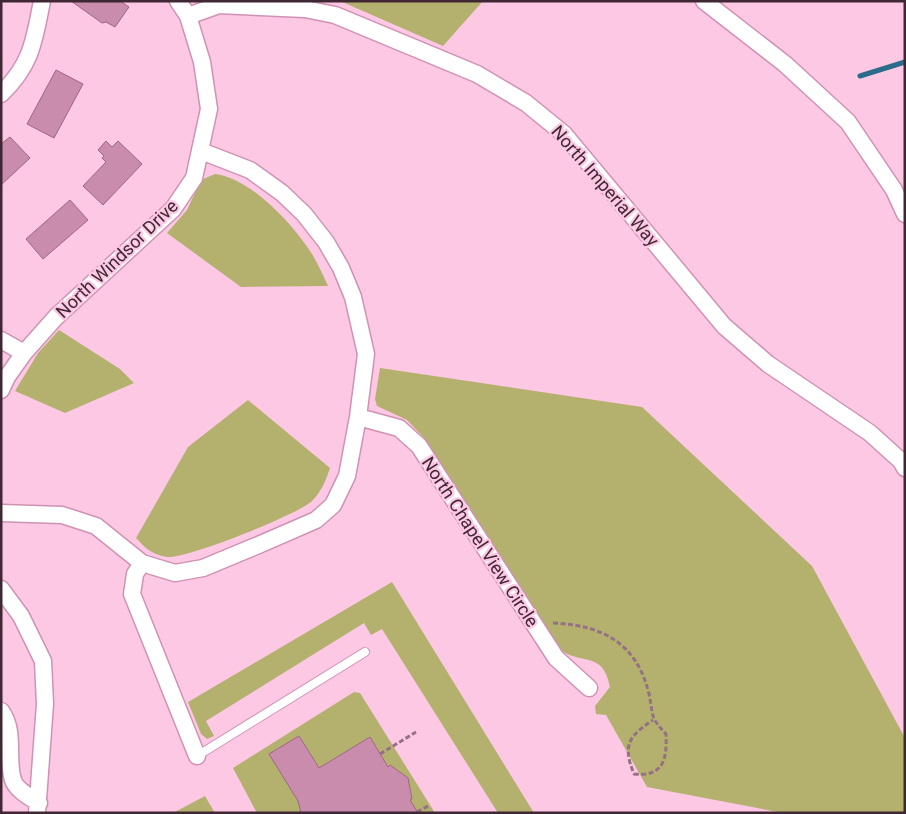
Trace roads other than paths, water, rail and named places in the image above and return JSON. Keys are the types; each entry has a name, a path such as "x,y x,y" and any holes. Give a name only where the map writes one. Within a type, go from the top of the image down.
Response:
{"street":[{"path":"1,94 21,72 30,54 42,1"},
{"name":"North Windsor Drive","path":"1,390 7,377 24,353 56,317 173,209 194,178 209,109 202,62 188,16 178,1"},
{"path":"704,1 785,64 848,122 894,190 905,214"},
{"name":"North Imperial Way","path":"188,16 219,5 305,9 335,15 477,74 526,103 564,134 724,326 768,364 870,433 901,461 905,468"},
{"path":"1,513 62,515 96,526 142,563 175,573 203,568 316,520 333,504 347,476 358,417 366,354 353,297 341,268 326,242 304,214 282,193 250,170 201,151"},
{"path":"1,340 24,353"},
{"name":"North Chapel View Circle","path":"358,417 399,428 418,446 556,658 589,688"},
{"path":"142,563 135,574 132,594 197,756"},
{"path":"1,589 29,629 43,661 45,704 38,808"},
{"path":"1,711 8,721 13,781 38,808"}],"lane":[{"path":"197,756 366,652"}],"waterway":[{"path":"860,76 905,62"}]}
